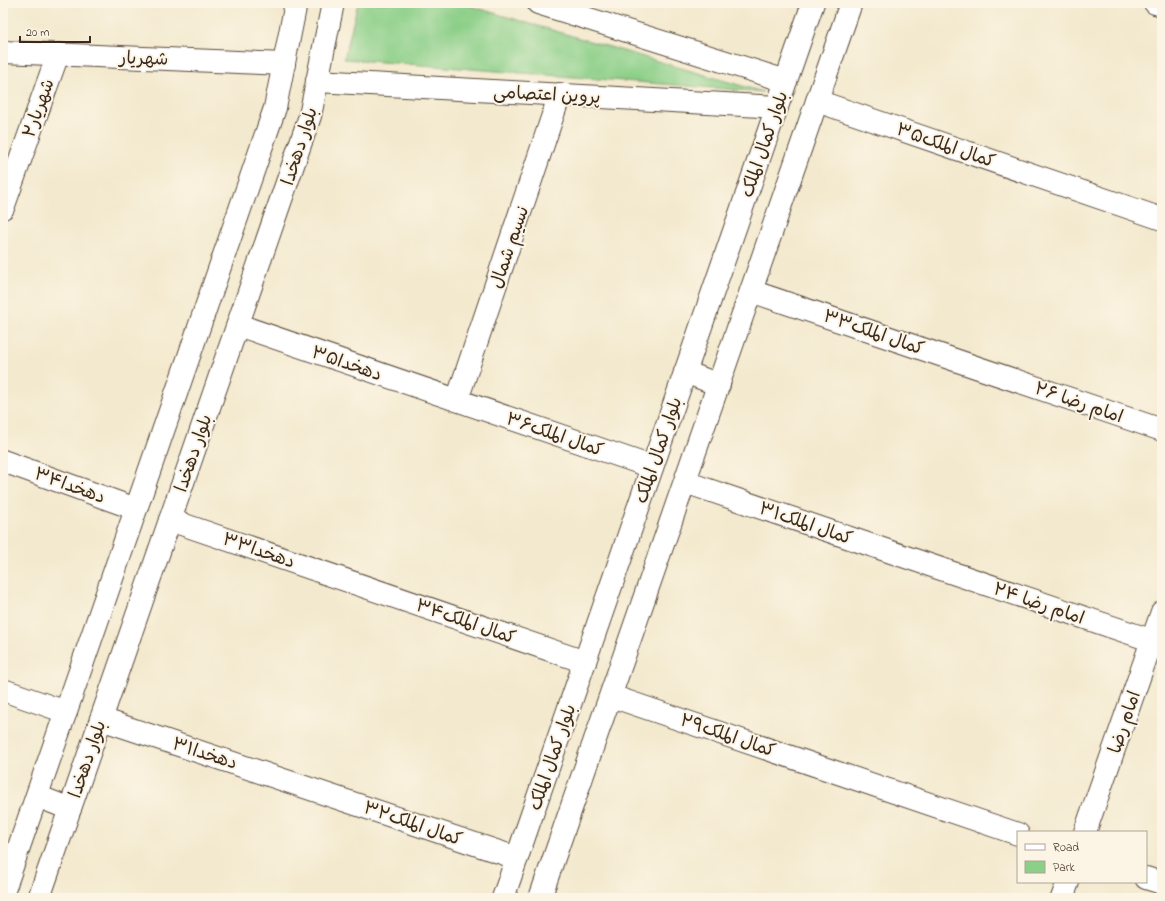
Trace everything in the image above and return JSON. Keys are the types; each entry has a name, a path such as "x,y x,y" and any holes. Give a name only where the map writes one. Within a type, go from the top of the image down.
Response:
{"street":[{"name":"بلوار دهخدا","path":"3,893 275,108 296,3"},
{"name":"بلوار دهخدا","path":"39,898 310,116 333,3"},
{"path":"538,3 786,81"},
{"name":"بلوار کمال الملک","path":"503,898 813,3"},
{"name":"بلوار کمال الملک","path":"540,898 851,3"},
{"path":"1155,3 1162,5"},
{"name":"شهریار","path":"3,52 284,64"},
{"name":"شهریار۲","path":"3,208 58,54"},
{"name":"پروین اعتصامی","path":"317,81 777,106"},
{"name":"نسیم شمال","path":"457,400 560,94"},
{"name":"کمال الملک۳۵","path":"817,101 1162,219"},
{"name":"کمال الملک۳۳","path":"751,290 997,374"},
{"name":"دهخدا۳۵","path":"238,325 457,400"},
{"path":"685,372 719,385"},
{"name":"امام رضا ۲۶","path":"997,374 1162,430"},
{"name":"کمال الملک۳۶","path":"457,400 652,467"},
{"name":"دهخدا۳۴","path":"3,461 136,509"},
{"name":"کمال الملک۳۱","path":"685,482 927,564"},
{"name":"دهخدا۳۳","path":"170,520 348,581"},
{"name":"امام رضا ۲۴","path":"927,564 1157,643"},
{"name":"کمال الملک۳۴","path":"348,581 585,662"},
{"name":"امام رضا","path":"1085,831 1157,643 1162,612"},
{"path":"3,690 66,712"},
{"name":"کمال الملک۲۹","path":"611,696 1017,834"},
{"name":"دهخدا۳۱","path":"101,719 309,788"},
{"name":"کمال الملک۳۲","path":"309,788 516,858"},
{"path":"37,796 70,809"},
{"path":"1147,878 1162,883"},
{"path":"1062,898 1068,883"}],"green space":[{"path":"358,3 460,3 763,92 344,59"}]}
